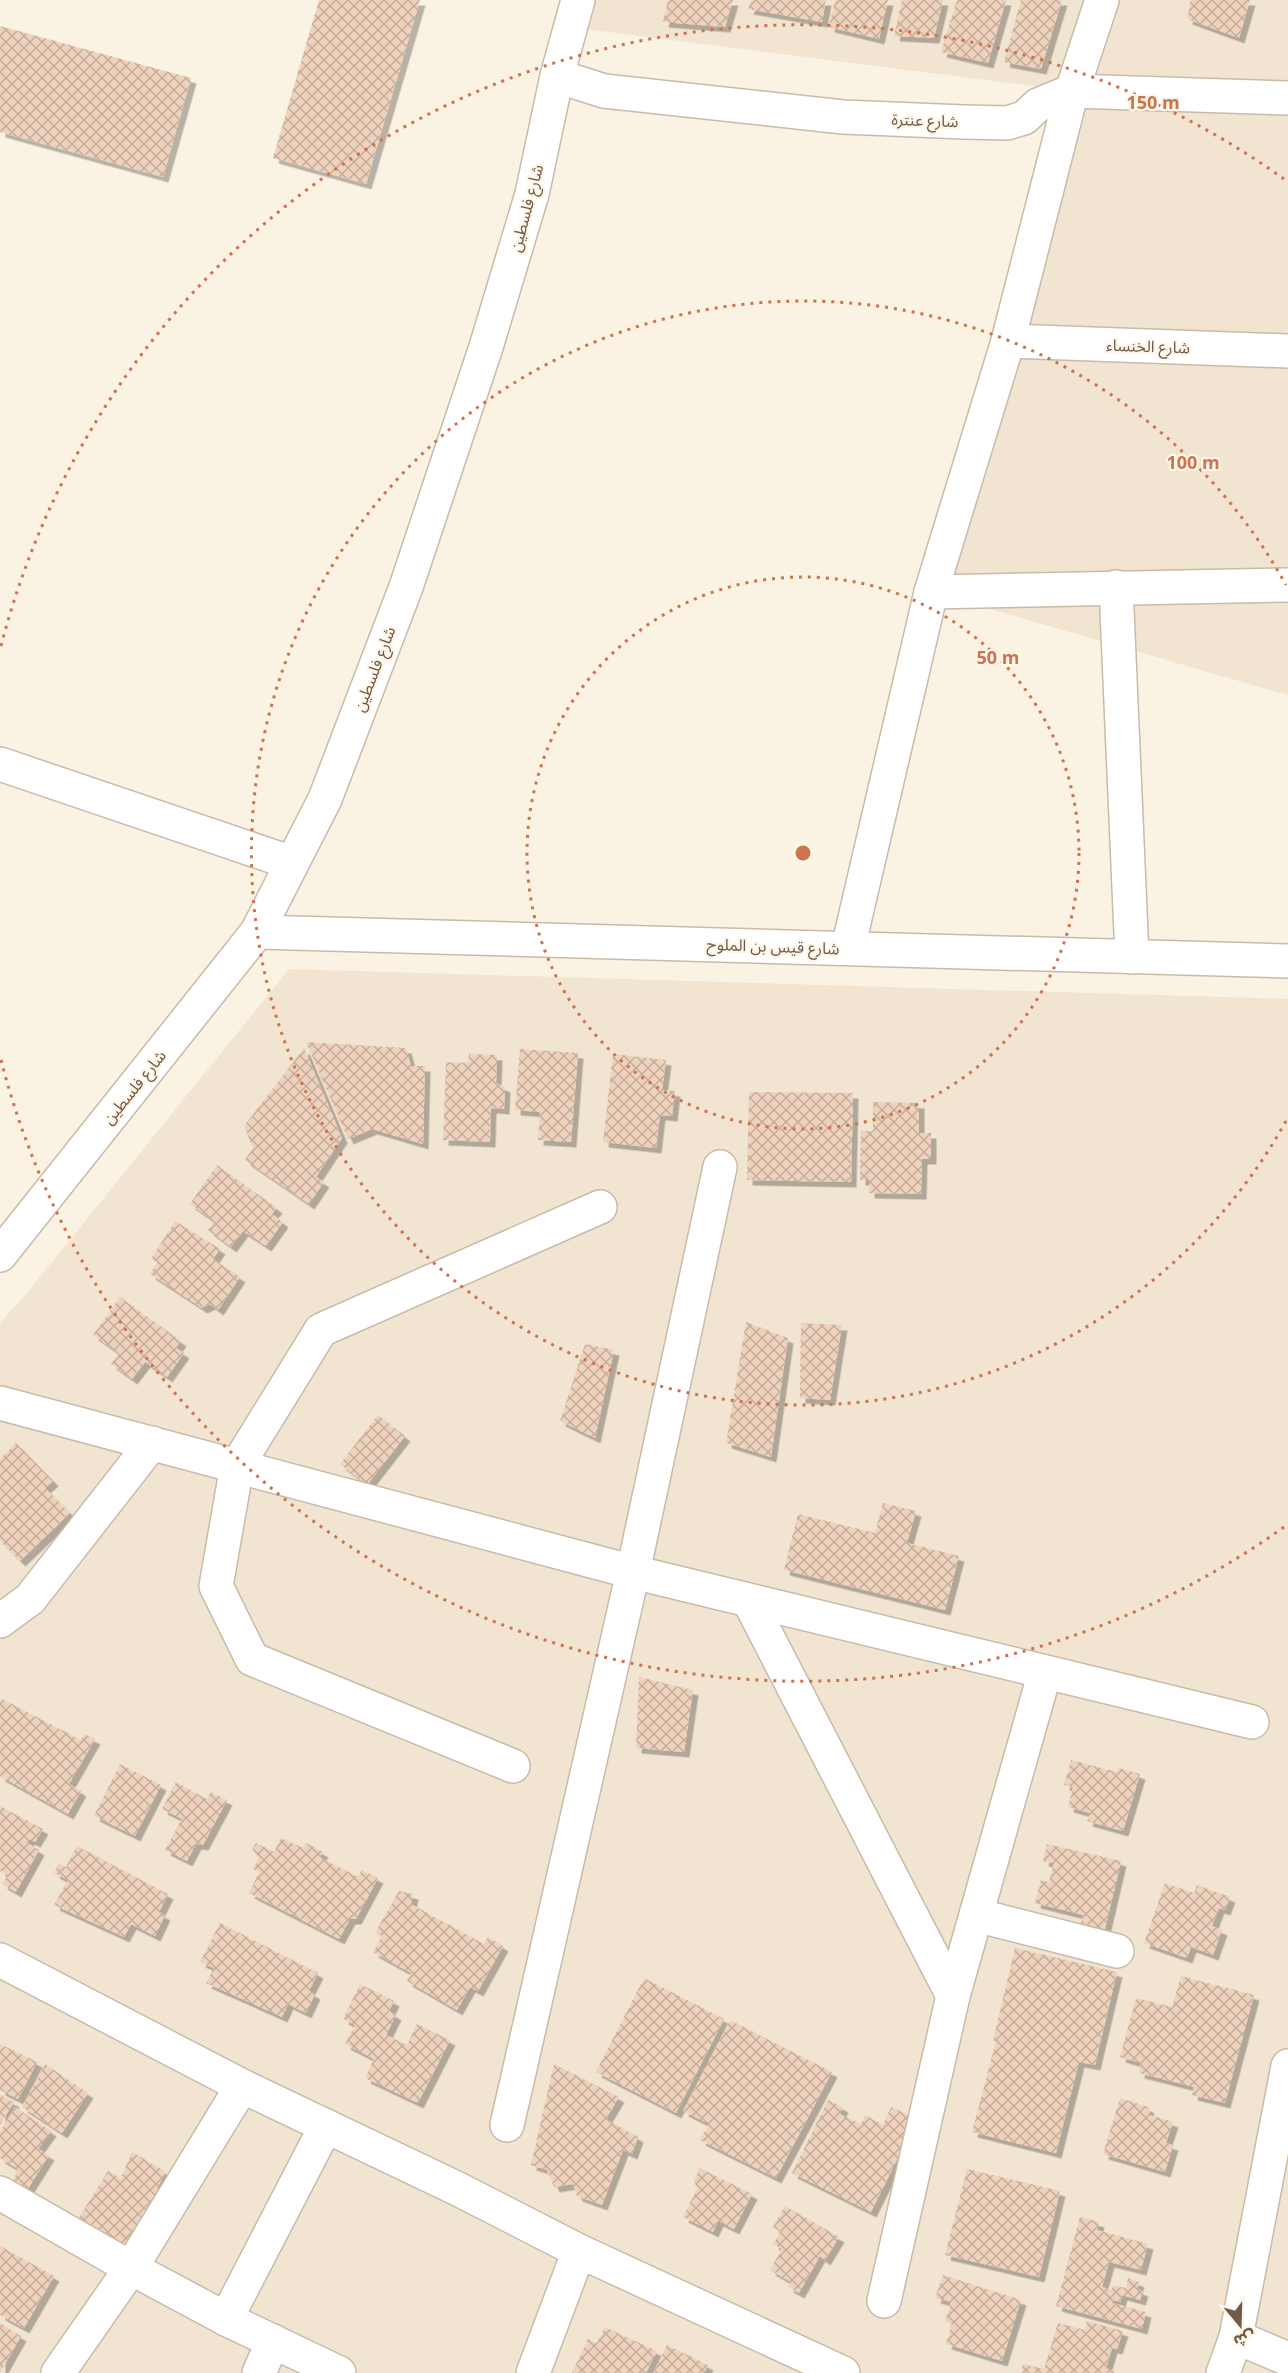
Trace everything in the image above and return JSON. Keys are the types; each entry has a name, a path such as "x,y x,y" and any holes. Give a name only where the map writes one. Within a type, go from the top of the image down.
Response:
{"street":[{"name":"شارع فلسطين","path":"0,1255 257,932 325,799 406,587 486,347 532,194 557,76 578,0"},
{"path":"848,948 931,591 1008,341 1072,91 1102,0"},
{"name":"شارع عنترة","path":"557,76 604,91 843,117 964,122 1007,123 1024,118 1038,105 1072,91 1288,98"},
{"name":"شارع الخنساء","path":"1008,341 1288,351"},
{"path":"931,591 1288,585"},
{"path":"1116,587 1132,957"},
{"path":"0,764 292,863"},
{"name":"شارع قيس بن الملوح","path":"257,932 1288,961"},
{"path":"507,2125 633,1572 720,1167"},
{"path":"513,1766 252,1659 216,1586 237,1466 321,1330 600,1208"},
{"path":"0,1403 633,1572 1252,1722"},
{"path":"0,1621 30,1599 152,1443"},
{"path":"749,1601 953,1996"},
{"path":"885,2301 953,1996 1045,1672"},
{"path":"976,1915 1117,1951"},
{"path":"0,1960 242,2086 458,2189 579,2251 843,2373"},
{"path":"1223,2373 1236,2337 1288,2071"},
{"path":"58,2373 131,2268 242,2086"},
{"path":"226,2319 326,2126"},
{"path":"0,2193 226,2319 339,2373"},
{"path":"533,2373 579,2251"},
{"path":"1236,2337 1288,2359"},
{"path":"259,2373 273,2341"}],"shaded area":[{"path":"577,0 1288,0 1288,695 931,592 1072,91 570,27"},
{"path":"289,969 1288,999 1288,2373 0,2373 0,1323 27,1293"}],"building":[{"path":"319,0 420,0 366,184 273,158"},
{"path":"668,0 733,0 725,27 663,22"},
{"path":"752,0 826,0 822,22 748,9"},
{"path":"835,0 888,0 879,39 829,27"},
{"path":"902,0 943,0 934,38 894,36"},
{"path":"957,0 1006,0 988,63 941,52"},
{"path":"1021,0 1062,0 1041,69 1004,62"},
{"path":"1191,0 1250,0 1239,38 1187,19"},
{"path":"0,26 191,78 163,177 0,132"},
{"path":"306,1042 406,1048 411,1066 425,1066 423,1144 372,1129 348,1139"},
{"path":"304,1048 342,1138 316,1177 324,1182 309,1204 245,1160 253,1148 244,1126"},
{"path":"520,1049 578,1053 571,1142 538,1140 540,1112 515,1110"},
{"path":"469,1054 497,1055 496,1083 505,1087 504,1109 491,1108 490,1142 443,1140 446,1062 468,1063"},
{"path":"613,1054 666,1060 662,1090 675,1091 672,1116 660,1115 656,1148 603,1142"},
{"path":"749,1092 853,1093 851,1182 747,1180"},
{"path":"873,1102 919,1103 919,1133 931,1133 931,1159 922,1159 921,1194 869,1193 869,1180 860,1180 861,1131 873,1131"},
{"path":"217,1165 277,1208 272,1214 283,1222 266,1246 243,1231 231,1247 208,1230 214,1221 190,1204"},
{"path":"175,1221 220,1249 213,1259 240,1277 218,1310 210,1304 202,1308 150,1274 157,1262 151,1259"},
{"path":"120,1297 181,1341 176,1348 184,1353 167,1377 145,1362 132,1379 111,1364 119,1353 93,1335"},
{"path":"746,1322 788,1338 771,1457 726,1443"},
{"path":"801,1323 842,1325 830,1400 800,1398"},
{"path":"585,1344 614,1350 595,1438 560,1421"},
{"path":"378,1415 405,1436 367,1485 340,1464"},
{"path":"16,1443 53,1481 45,1488 70,1513 20,1561 0,1541 0,1459"},
{"path":"883,1503 916,1511 907,1543 959,1556 945,1610 784,1570 798,1514 875,1533"},
{"path":"639,1677 693,1690 684,1752 636,1748"},
{"path":"2,1699 81,1740 85,1734 95,1739 69,1784 81,1791 68,1814 0,1776 0,1702"},
{"path":"1071,1760 1117,1772 1118,1768 1140,1774 1123,1831 1087,1821 1090,1813 1068,1807 1073,1787 1064,1785"},
{"path":"120,1764 161,1785 135,1836 94,1816"},
{"path":"176,1782 207,1799 211,1792 227,1800 203,1845 196,1844 187,1861 165,1850 182,1819 162,1809"},
{"path":"0,1806 43,1829 35,1842 29,1839 27,1843 39,1850 16,1892 2,1884 8,1875 0,1871"},
{"path":"281,1838 303,1848 306,1843 323,1852 320,1857 358,1877 362,1870 378,1878 356,1919 350,1919 339,1939 249,1893 259,1872 253,1869 259,1857 252,1850 256,1843 274,1852"},
{"path":"1047,1844 1121,1861 1105,1929 1081,1923 1083,1915 1035,1903 1041,1880 1049,1882 1054,1863 1043,1861"},
{"path":"77,1846 168,1894 159,1912 165,1915 155,1936 131,1924 124,1937 54,1905 68,1880 54,1873 59,1863 66,1867"},
{"path":"1165,1883 1194,1893 1197,1885 1230,1897 1225,1910 1219,1908 1212,1926 1222,1930 1213,1955 1191,1947 1187,1958 1144,1943"},
{"path":"399,1891 413,1894 411,1904 484,1944 488,1937 503,1946 478,1991 470,1987 457,2010 407,1981 411,1973 373,1952 382,1936 375,1933"},
{"path":"220,1923 318,1973 309,1991 315,1994 306,2013 288,2004 282,2017 206,1983 214,1968 200,1962"},
{"path":"1015,1948 1117,1972 1095,2065 1079,2062 1056,2153 972,2132 996,2041 993,2041"},
{"path":"1181,1976 1254,1995 1225,2103 1192,2095 1194,2087 1139,2073 1141,2063 1120,2057 1136,1998 1172,2007"},
{"path":"644,1978 724,2019 676,2113 596,2072"},
{"path":"360,1984 394,2001 389,2011 396,2015 386,2035 407,2045 417,2024 450,2040 418,2103 365,2078 374,2059 345,2044 355,2025 343,2019"},
{"path":"730,2020 832,2072 776,2178 700,2140 709,2124 683,2111"},
{"path":"0,2044 37,2062 18,2099 0,2090"},
{"path":"45,2064 88,2093 62,2133 22,2107"},
{"path":"554,2064 619,2097 606,2119 638,2137 632,2154 623,2150 602,2205 577,2196 573,2184 554,2187 547,2170 531,2165"},
{"path":"0,2095 14,2102 0,2125"},
{"path":"1120,2098 1148,2107 1150,2115 1173,2122 1166,2143 1173,2145 1165,2172 1103,2154"},
{"path":"828,2100 843,2107 840,2114 861,2124 865,2115 883,2125 891,2107 917,2119 871,2212 792,2173"},
{"path":"15,2107 51,2131 38,2149 49,2155 24,2195 10,2188 18,2169 0,2158 0,2132"},
{"path":"132,2152 166,2172 157,2188 171,2196 131,2264 72,2229 108,2171 121,2178"},
{"path":"700,2168 752,2194 734,2229 718,2221 713,2232 683,2217 697,2189 694,2180"},
{"path":"967,2169 1060,2191 1039,2277 945,2255"},
{"path":"785,2206 839,2237 825,2260 820,2256 799,2293 788,2287 791,2282 770,2270 782,2249 773,2244 781,2232 773,2227"},
{"path":"1080,2217 1099,2222 1097,2230 1148,2244 1141,2270 1109,2262 1102,2287 1112,2290 1113,2285 1126,2288 1128,2278 1139,2282 1137,2289 1143,2291 1140,2300 1122,2295 1120,2302 1113,2300 1112,2303 1146,2312 1142,2329 1056,2306"},
{"path":"0,2246 54,2276 24,2328 0,2315"},
{"path":"943,2275 1021,2300 1002,2361 946,2344 952,2324 945,2322 951,2302 935,2298"},
{"path":"1087,2321 1123,2331 1117,2349 1112,2348 1106,2368 1115,2373 1021,2373 1023,2364 1044,2369 1058,2323 1085,2330"},
{"path":"0,2323 21,2336 0,2373"},
{"path":"605,2327 657,2351 646,2373 572,2373 588,2339 597,2343"},
{"path":"667,2345 708,2365 704,2373 653,2373"}]}
